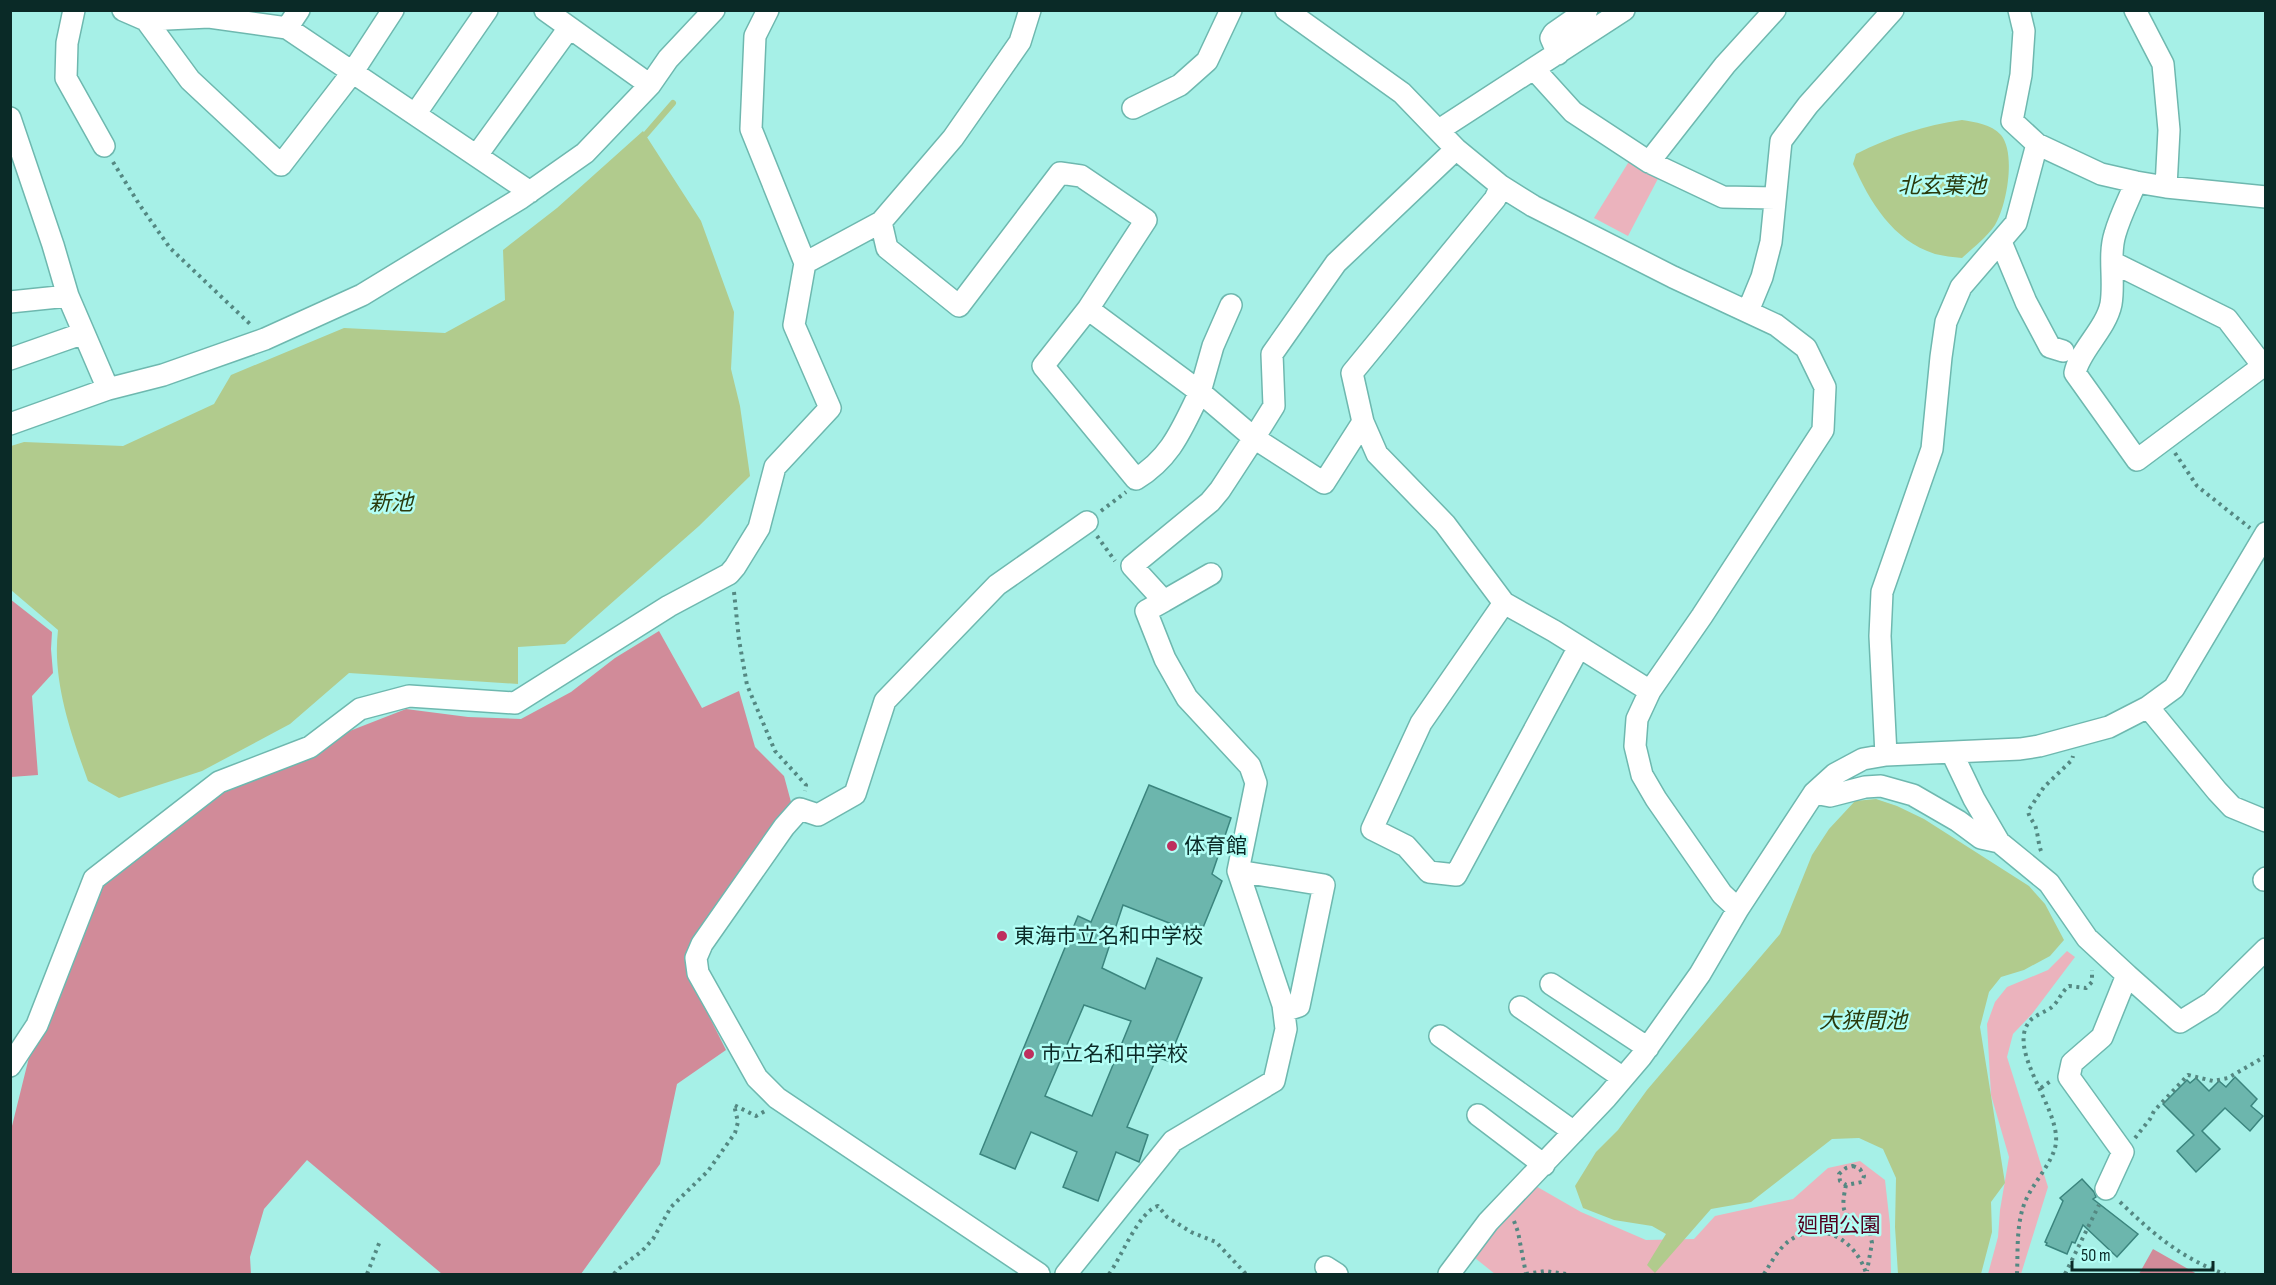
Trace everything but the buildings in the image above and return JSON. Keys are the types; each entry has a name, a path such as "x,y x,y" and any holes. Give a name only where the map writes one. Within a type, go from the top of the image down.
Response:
{"street":[{"path":"74,10 67,43 66,78 104,146"},
{"path":"123,10 146,20 209,17 293,19 352,73 416,113 530,192"},
{"path":"146,20 189,80 281,165 352,73 393,10"},
{"path":"416,113 486,10"},
{"path":"545,10 650,85"},
{"path":"10,424 108,389 163,375 265,339 362,295 530,192 585,153 650,85 668,59 714,10"},
{"path":"10,1066 37,1025 94,879 219,782 310,747 360,709 409,696 515,703 669,606 729,574 735,567 759,528 775,467 830,408 794,325 805,263 751,129 755,36 768,10"},
{"path":"805,263 881,222 953,138 1020,42 1030,10"},
{"path":"1133,108 1180,85 1207,61 1231,10"},
{"path":"1286,10 1402,93 1456,149 1502,186 1533,206 1673,277 1748,310 1776,325 1806,348 1825,387 1823,429 1702,616 1650,691 1637,719 1635,746 1642,775 1722,894 1738,909"},
{"path":"1558,54 1551,38 1554,33 1587,10"},
{"path":"1439,129 1624,10"},
{"path":"1649,162 1725,65 1775,10"},
{"path":"2019,10 2024,31 2021,75 2012,121 2037,144 2101,174 2166,187 2265,197"},
{"path":"2135,10 2163,64 2169,130 2166,187"},
{"path":"1748,310 1762,277 1771,242 1781,141 1808,105 1892,11"},
{"path":"477,155 569,28"},
{"path":"1534,69 1573,112 1649,162 1723,197 1775,198"},
{"path":"10,118 68,296 108,389"},
{"path":"1886,755 1880,636 1882,592 1932,449 1946,322 1961,287 2016,223 2037,144"},
{"path":"1164,601 1132,566 1210,502 1220,490 1274,406 1272,354 1336,263 1456,149"},
{"path":"881,222 887,248 959,306 1060,173 1082,176 1146,220 1088,309 1043,366 1136,479 1154,469 1174,444 1200,392 1213,346 1232,305"},
{"path":"2112,262 2227,319 2263,366 2137,460 2075,373 2077,363 2090,346 2111,304 2112,262 2114,235 2136,182"},
{"path":"1502,186 1495,199 1352,373 1363,422 1377,454 1445,524 1504,603 1650,691"},
{"path":"2001,242 2026,302 2050,347 2062,351"},
{"path":"10,302 68,296"},
{"path":"1088,309 1200,392 1254,438 1324,483 1363,422"},
{"path":"10,359 84,333"},
{"path":"1039,1275 777,1098 757,1078 698,973 696,958 702,944 757,865 800,809 818,815 855,794 885,701 997,585 1087,522"},
{"path":"1449,1275 1488,1222 1544,1165 1648,1048 1700,974 1738,909 1814,793 1835,774 1863,759 1886,755 2020,749 2109,727 2148,707 2174,688 2218,617 2264,535"},
{"path":"1066,1275 1173,1141 1274,1081 1286,1029 1284,1011 1238,872 1256,783 1250,766 1187,698 1165,659 1146,611 1211,574"},
{"path":"1504,603 1421,723 1372,829 1406,846 1429,872 1456,875 1579,647"},
{"path":"2148,707 2232,807 2265,821"},
{"path":"1952,753 1998,842 2049,883 2087,938 2180,1022 2211,1003 2265,949"},
{"path":"1814,793 1830,796 1865,787 1881,786 1913,795 1958,821 1981,838 1998,842"},
{"path":"1238,872 1324,885 1299,1006 1284,1011"},
{"path":"2106,1189 2123,1152 2069,1077 2072,1063 2102,1037 2127,975"},
{"path":"1551,984 1648,1048"},
{"path":"1520,1007 1623,1078"},
{"path":"1440,1036 1574,1132"},
{"path":"1478,1115 1544,1165"}],"path":[{"path":"104,146 139,204 170,248 265,339"},
{"path":"2165,439 2197,486 2264,535"},
{"path":"1118,565 1087,522 1127,491"},
{"path":"735,567 734,600 747,685 775,751 806,785 800,809"},
{"path":"2043,878 2048,865 2028,811 2044,787 2072,760 2079,735"},
{"path":"2017,1275 2021,1212 2041,1172 2051,1160 2056,1143 2055,1122 2025,1056 2024,1032 2030,1021 2054,1005 2061,993 2069,986 2086,988 2092,982 2091,964 2101,952"},
{"path":"2123,1152 2154,1111 2188,1075 2213,1081 2228,1078 2265,1056"},
{"path":"614,1275 653,1239 671,1206 708,1172 735,1133 738,1122 735,1105 756,1116 764,1112 777,1098"},
{"path":"1853,1166 1860,1169 1864,1176 1862,1182 1845,1185 1840,1181 1839,1174 1853,1166"},
{"path":"1845,1185 1842,1204 1844,1212 1870,1233 1872,1243 1866,1274"},
{"path":"2065,1275 2106,1189 2157,1238 2191,1259 2225,1275"},
{"path":"1109,1275 1150,1209 1158,1206 1167,1217 1191,1232 1216,1242 1246,1275"},
{"path":"1512,1218 1518,1232 1526,1274 1545,1271 1566,1275"},
{"path":"1764,1275 1777,1254 1791,1239 1808,1232 1820,1232 1840,1238 1849,1244 1860,1258 1866,1274"},
{"path":"367,1275 380,1241"}],"green space":[{"path":"1633,155 1663,169 1628,236 1594,218"},
{"path":"2067,951 2075,957 2032,1014 2013,1034 2007,1057 2048,1187 2021,1274 1988,1274 1998,1237 2009,1157 1991,1095 1987,1024 1995,1002 2007,987 2048,970"},
{"name":"廻間公園","path":"1860,1161 1885,1180 1890,1225 1891,1274 1495,1274 1470,1254 1534,1185 1581,1212 1646,1240 1694,1239 1715,1216 1793,1199 1828,1168"}],"shaded area":[{"path":"10,599 52,632 53,673 32,696 38,775 11,777"},
{"path":"659,631 702,708 739,691 755,747 784,776 791,802 760,850 692,982 726,1050 677,1084 660,1164 581,1274 442,1274 307,1160 264,1209 250,1257 251,1274 11,1274 11,1130 37,1025 94,879 219,782 406,709 468,717 521,719 571,692 615,658"},
{"path":"2153,1249 2197,1274 2139,1274"}],"water":[{"name":"北玄葉池","path":"1962,120 1988,126 1997,131 2006,143 2009,166 2003,205 1995,225 1962,258 1935,254 1906,239 1884,218 1853,164 1856,154 1882,142 1921,128"},
{"name":"新池","path":"643,131 701,221 734,312 731,369 740,406 750,476 699,526 565,644 518,647 518,684 349,673 290,724 202,771 119,798 88,781 69,726 60,688 58,630 11,590 11,446 24,442 123,446 214,404 231,375 344,328 445,333 505,300 503,250 557,208"},
{"name":"大狭間池","path":"1876,799 1924,819 2029,886 2045,904 2064,940 2050,956 2024,970 2001,977 1989,992 1980,1027 2005,1183 1991,1202 1992,1232 1981,1274 1898,1274 1895,1227 1896,1178 1883,1149 1859,1138 1832,1139 1751,1202 1711,1209 1655,1273 1647,1265 1666,1234 1652,1226 1614,1220 1583,1208 1575,1186 1596,1152 1618,1130 1647,1090 1780,934 1812,855 1829,829 1855,801"}],"waterway":[{"path":"641,140 673,103"}],"place":[{"name":"体育館","path":"1172,846"},
{"name":"東海市立名和中学校","path":"1002,936"},
{"name":"市立名和中学校","path":"1029,1054"}]}
